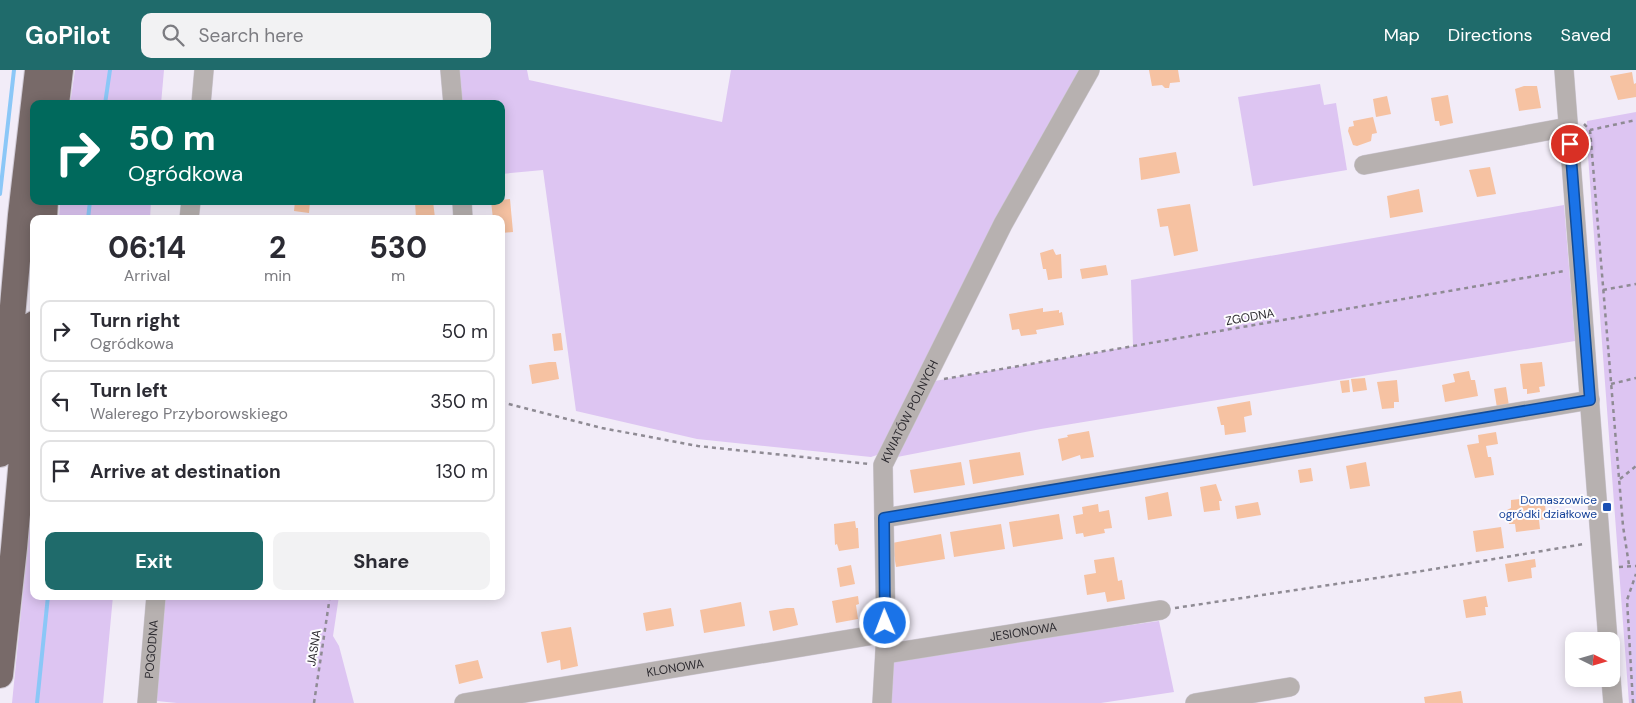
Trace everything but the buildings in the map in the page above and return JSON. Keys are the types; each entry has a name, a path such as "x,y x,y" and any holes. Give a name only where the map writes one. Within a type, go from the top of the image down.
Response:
{"highway":[{"path":"34,100 38,70"},
{"path":"56,100 60,70"},
{"path":"0,454 20,224 30,138"},
{"path":"0,675 14,548 30,369"}],"street":[{"path":"201,100 204,70"},
{"path":"450,70 453,100"},
{"name":"KWIATÓW POLNYCH","path":"882,465 1003,224 1090,70"},
{"path":"1564,70 1607,632"},
{"path":"1364,165 1568,122"},
{"path":"884,518 1590,400"},
{"path":"882,465 886,633 882,703"},
{"name":"POGODNA","path":"147,703 156,600"},
{"name":"JESIONOWA","path":"885,654 1161,610"},
{"name":"KLONOWA","path":"464,703 886,633"},
{"path":"1195,703 1290,687"},
{"path":"1612,688 1613,703"}],"path":[{"path":"1568,122 1580,118 1590,130 1623,526 1630,565"},
{"path":"1590,130 1636,120"},
{"name":"ZGODNA","path":"923,383 1580,268"},
{"path":"1603,290 1636,284"},
{"path":"1610,384 1636,378"},
{"name":"KWIATÓW POLNYCH","path":"505,403 602,428 698,446 882,465"},
{"path":"1620,479 1636,466"},
{"path":"1161,610 1410,573 1600,541"},
{"path":"1633,703 1627,600 1636,574"},
{"name":"JASNA","path":"314,703 329,600"},
{"path":"1630,670 1636,669"}],"shaded area":[{"path":"75,70 164,70 161,100 71,100"},
{"path":"450,70 527,70 529,80 722,122 731,70 1083,70 880,454 871,457 697,439 576,411 543,170 505,174 505,100 453,100"},
{"path":"1320,84 1324,105 1336,103 1347,170 1253,186 1238,97"},
{"path":"1636,112 1636,703 1629,703 1586,129 1587,121"},
{"path":"60,205 151,205 150,215 59,215"},
{"path":"1564,205 1575,341 1041,429 892,458 929,382 1133,346 1131,280"},
{"path":"30,522 30,600 113,600 103,703 12,703"},
{"path":"156,600 338,600 333,636 339,646 354,703 177,703 147,700"},
{"path":"1159,621 1174,692 1101,703 889,703 891,659"}],"waterway":[{"path":"0,194 14,70"},
{"path":"106,100 110,70"},
{"path":"88,215 90,205"},
{"path":"37,703 48,600"}],"place":[{"name":"Domaszowice ogródki działkowe","path":"1607,507"}],"route":[{"path":"885,623 884,518 1590,400 1570,144"}]}
